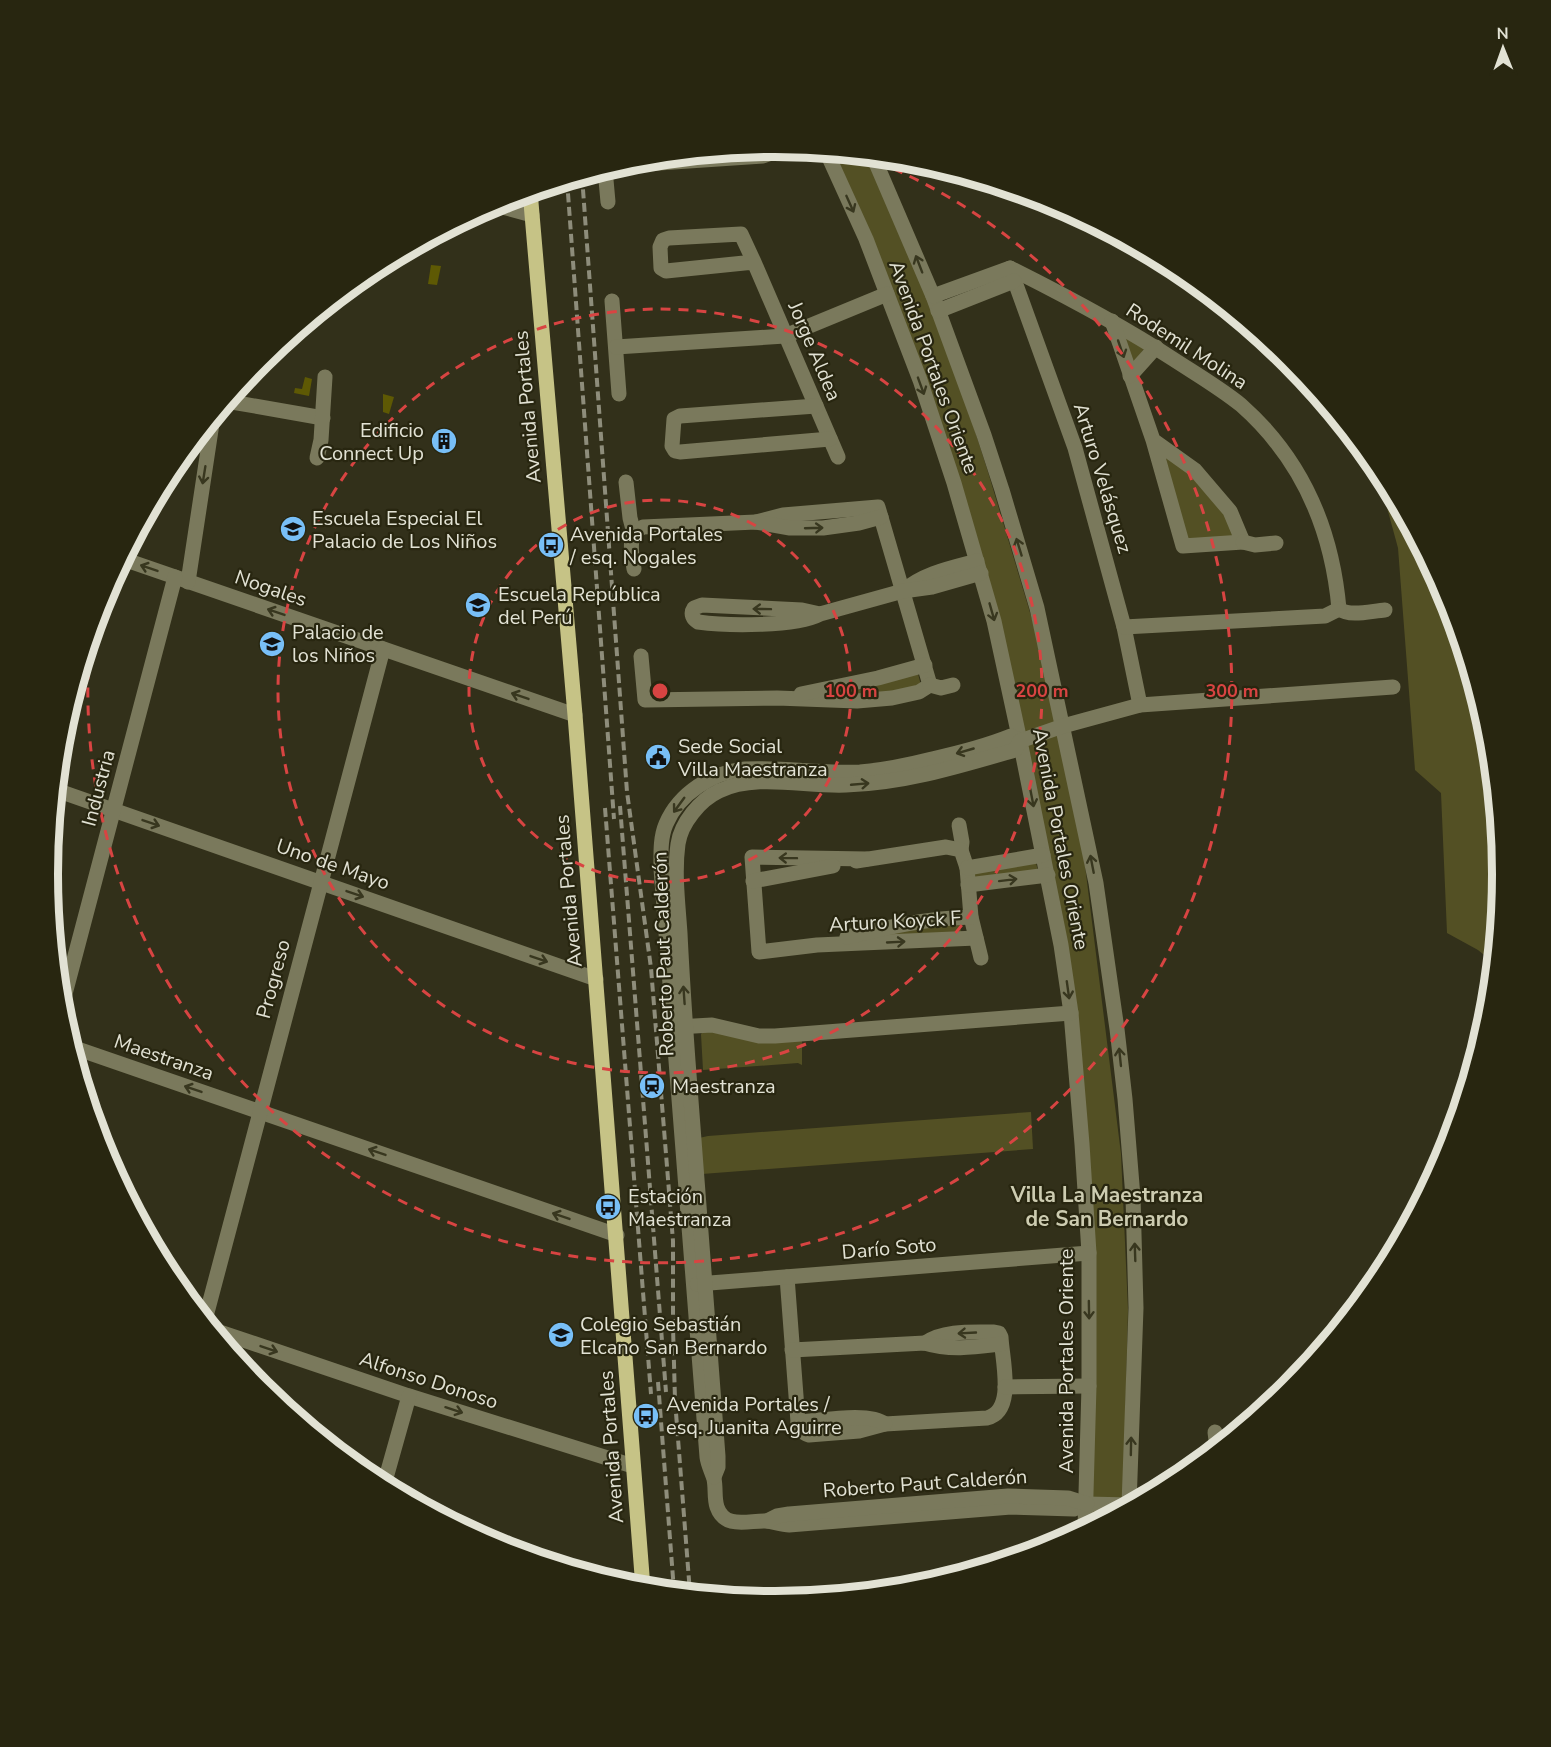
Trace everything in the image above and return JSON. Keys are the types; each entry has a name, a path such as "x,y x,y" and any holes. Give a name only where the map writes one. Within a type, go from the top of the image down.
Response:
{"main road":[{"name":"Avenida Portales","path":"531,200 575,715 642,1578"}],"street":[{"name":"Avenida Portales Oriente","path":"830,159 866,239 939,436 979,567 994,621 1048,875 1071,1013 1089,1253 1086,1520"},
{"name":"Avenida Portales Oriente","path":"876,164 936,304 984,435 1037,608 1096,883 1117,1029 1130,1150 1136,1308 1130,1496"},
{"path":"606,177 608,202"},
{"path":"508,208 532,215"},
{"name":"Jorge Aldea","path":"754,262 666,271 661,268 660,247 663,240 669,237 741,234 754,262 838,457"},
{"path":"936,304 1012,275"},
{"name":"Rodemil Molina","path":"1012,275 1076,301 1156,347 1224,392 1270,435 1284,452 1306,488 1323,527 1334,567 1339,609"},
{"name":"Arturo Velásquez","path":"1012,275 1075,448 1124,627 1140,705"},
{"path":"616,347 785,336 887,294"},
{"path":"612,301 619,394"},
{"path":"1112,321 1153,440 1183,546 1243,542 1255,545 1276,543"},
{"path":"1130,376 1156,347"},
{"path":"317,458 321,440 325,377"},
{"path":"235,403 323,418"},
{"path":"816,406 680,416 674,419 672,446 675,451 680,452 830,439"},
{"name":"Industria","path":"68,985 114,810 182,579 208,436"},
{"path":"1153,440 1195,470 1230,511 1243,542"},
{"path":"626,482 634,533 631,544 634,569"},
{"path":"634,533 643,526 756,522 790,528 823,528 860,523 880,512 930,685"},
{"name":"Nogales","path":"130,561 575,715"},
{"path":"820,614 802,610 702,605 694,608 692,614 698,622 725,625 795,621 813,618 820,614 903,591 912,583 928,575 979,567"},
{"path":"1124,627 1325,616 1339,609 1350,613 1385,610"},
{"name":"Progreso","path":"207,1311 383,649"},
{"path":"641,656 645,700 777,698 874,700 919,692 930,685 941,688 953,685"},
{"path":"777,698 878,678 925,665"},
{"name":"Roberto Paut Calderón","path":"1115,1505 1087,1504 1074,1509 1011,1507 789,1526 767,1521 740,1523 723,1516 716,1505 714,1478 707,1457 699,1284 680,1027 661,853 666,823 682,799 703,783 721,774 745,770 859,772 896,767 951,754 1011,736 1020,741 1063,726 1140,705 1393,687"},
{"name":"Uno de Mayo","path":"64,793 596,979"},
{"path":"867,859 752,857 753,882 867,859 953,848 962,842 959,825"},
{"path":"953,848 967,868 971,917 981,958"},
{"path":"967,868 1044,855"},
{"path":"968,885 1048,875"},
{"name":"Arturo Koyck F","path":"753,882 759,952 817,945 976,938"},
{"name":"Arturo Koyck F","path":"817,945 886,927 952,917 971,917"},
{"path":"680,1027 712,1025 759,1036 775,1036 1071,1013"},
{"name":"Maestranza","path":"81,1050 617,1235"},
{"name":"Darío Soto","path":"699,1284 1089,1253"},
{"path":"787,1277 792,1350 798,1422 802,1431 809,1435 858,1431 885,1424 992,1417 1002,1408 1005,1399 999,1333 948,1334 925,1342 792,1350"},
{"name":"Alfonso Donoso","path":"227,1334 409,1396 633,1466"},
{"path":"1005,1387 1089,1386"},
{"path":"387,1476 409,1396"}],"shaded area":[{"path":"831,159 874,164 897,218 969,412 1049,676 1081,834 1121,1154 1128,1309 1123,1500 1088,1519 1094,1422 1062,933 950,461"},
{"path":"431,265 441,266 437,285 428,284"},
{"path":"1120,333 1144,349 1131,366"},
{"path":"305,377 312,379 309,396 294,393 295,388 302,389"},
{"path":"383,394 394,397 389,414 383,412"},
{"path":"1162,453 1189,471 1224,511 1236,536 1188,539"},
{"path":"1378,485 1419,556 1438,599 1468,688 1479,734 1491,827 1491,920 1487,957 1447,933 1441,793 1415,770 1398,548 1386,504"},
{"path":"918,674 922,689 817,701"},
{"path":"1036,863 1038,871 975,881 974,872"},
{"path":"960,921 961,933 872,937"},
{"path":"705,1030 802,1039 802,1065 798,1063 703,1070 701,1034"},
{"path":"1031,1112 1033,1149 702,1174 699,1138 708,1136"}],"railway":[{"path":"583,183 627,792 651,968 673,1241 675,1400 689,1585"},
{"path":"568,188 614,819"},
{"path":"620,806 666,1392"},
{"path":"605,808 651,1394"},
{"path":"658,1382 673,1583"}],"place":[{"name":"Edificio Connect Up","path":"444,441"},
{"name":"Escuela Especial El Palacio de Los Niños","path":"293,529"},
{"name":"Avenida Portales / esq. Nogales","path":"551,545"},
{"name":"Escuela República del Perú","path":"478,605"},
{"name":"Palacio de los Niños","path":"272,644"},
{"name":"Sede Social Villa Maestranza","path":"658,757"},
{"name":"Maestranza","path":"652,1086"},
{"name":"Estación Maestranza","path":"608,1207"},
{"name":"Colegio Sebastián Elcano San Bernardo","path":"561,1335"},
{"name":"Avenida Portales / esq. Juanita Aguirre","path":"646,1416"}],"district":[{"name":"Villa La Maestranza de San Bernardo","path":"1107,1207"}]}
